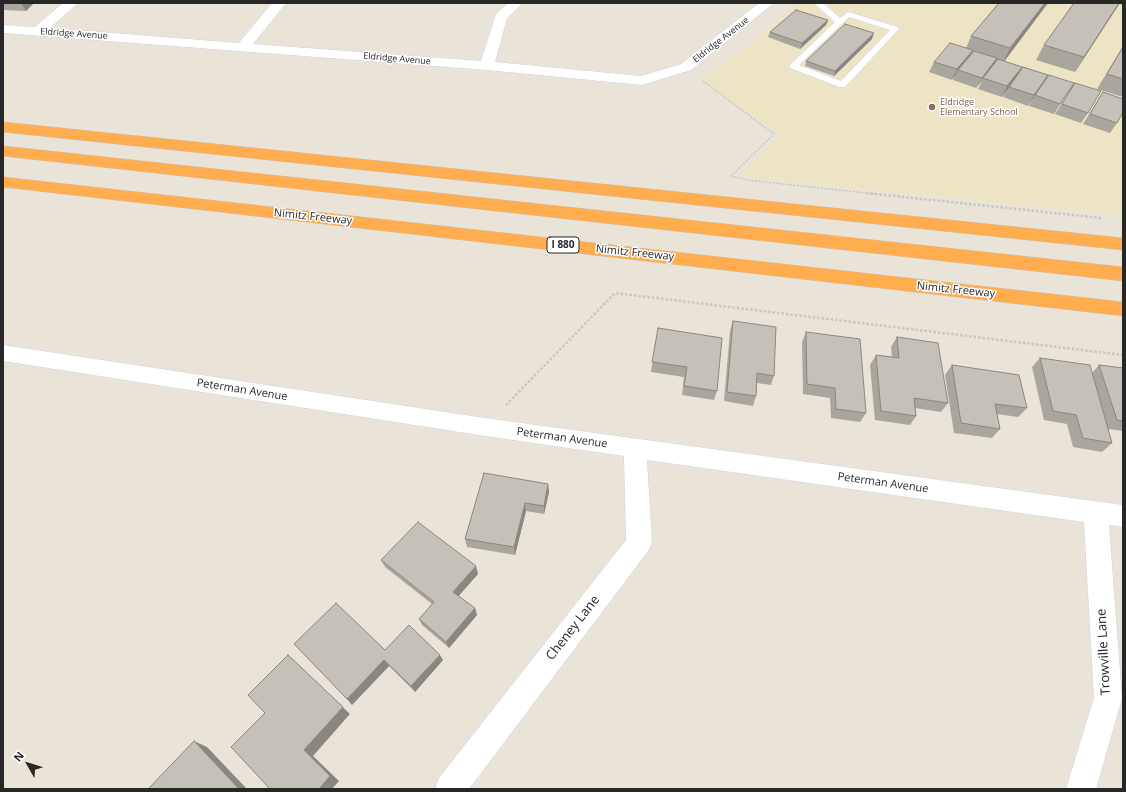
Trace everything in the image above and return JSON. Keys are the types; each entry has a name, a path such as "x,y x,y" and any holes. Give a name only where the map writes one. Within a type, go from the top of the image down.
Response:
{"highway":[{"path":"3,126 1123,244"},
{"path":"3,151 1123,274"},
{"name":"Nimitz Freeway","path":"3,182 1123,309"}],"street":[{"path":"38,31 70,3"},
{"path":"243,47 279,3"},
{"path":"487,66 501,17 516,3"},
{"name":"Eldridge Avenue","path":"3,29 487,66 642,81 686,67 768,3"},
{"name":"Peterman Avenue","path":"3,353 485,427 1123,516"},
{"name":"Cheney Lane","path":"450,789 639,543 635,448"},
{"name":"Trowville Lane","path":"1081,789 1108,698 1096,512"}],"lane":[{"path":"818,3 840,22"},
{"path":"823,3 848,14 895,29 842,85 793,66 848,14"}],"path":[{"path":"686,67 774,134 731,176 747,180 1104,218"},
{"path":"485,427 614,293 715,304 1123,355"}],"shaded area":[{"name":"Eldridge Elementary School","path":"799,3 1123,3 1123,215 739,177 739,175 779,135 702,79 720,68"}],"building":[{"path":"999,3 1045,3 1010,48 971,36"},
{"path":"1074,3 1119,3 1084,57 1044,45"},
{"path":"796,10 828,20 802,43 770,32"},
{"path":"845,24 874,33 835,71 806,61"},
{"path":"950,43 973,50 957,69 934,62"},
{"path":"1123,47 1123,79 1107,74"},
{"path":"974,51 997,58 982,78 958,70"},
{"path":"998,59 1022,67 1007,86 983,78"},
{"path":"1023,67 1048,75 1034,95 1009,87"},
{"path":"1049,75 1074,83 1060,104 1035,95"},
{"path":"1075,83 1101,91 1088,113 1062,104"},
{"path":"1103,92 1123,99 1123,112 1117,123 1090,114"},
{"path":"733,321 776,327 774,376 757,373 756,396 727,392"},
{"path":"658,328 722,338 717,391 684,386 687,367 652,362"},
{"path":"806,332 860,339 866,413 836,409 835,388 807,384"},
{"path":"897,337 938,343 948,403 914,398 916,416 881,411 876,355 899,358"},
{"path":"1040,358 1090,365 1112,443 1083,438 1076,415 1053,411"},
{"path":"952,365 1019,375 1027,408 995,404 1000,429 961,423"},
{"path":"1099,365 1123,368 1123,421 1117,420"},
{"path":"484,473 548,484 544,506 525,503 514,547 465,539"},
{"path":"418,522 476,566 453,592 475,608 446,642 419,619 434,602 381,560"},
{"path":"336,603 385,650 409,625 440,655 411,686 384,660 347,699 294,644"},
{"path":"288,655 343,707 304,750 330,776 319,789 270,789 231,747 265,713 248,695"},
{"path":"194,741 239,789 148,789"}],"place":[{"name":"Eldridge Elementary School","path":"932,107"}]}
